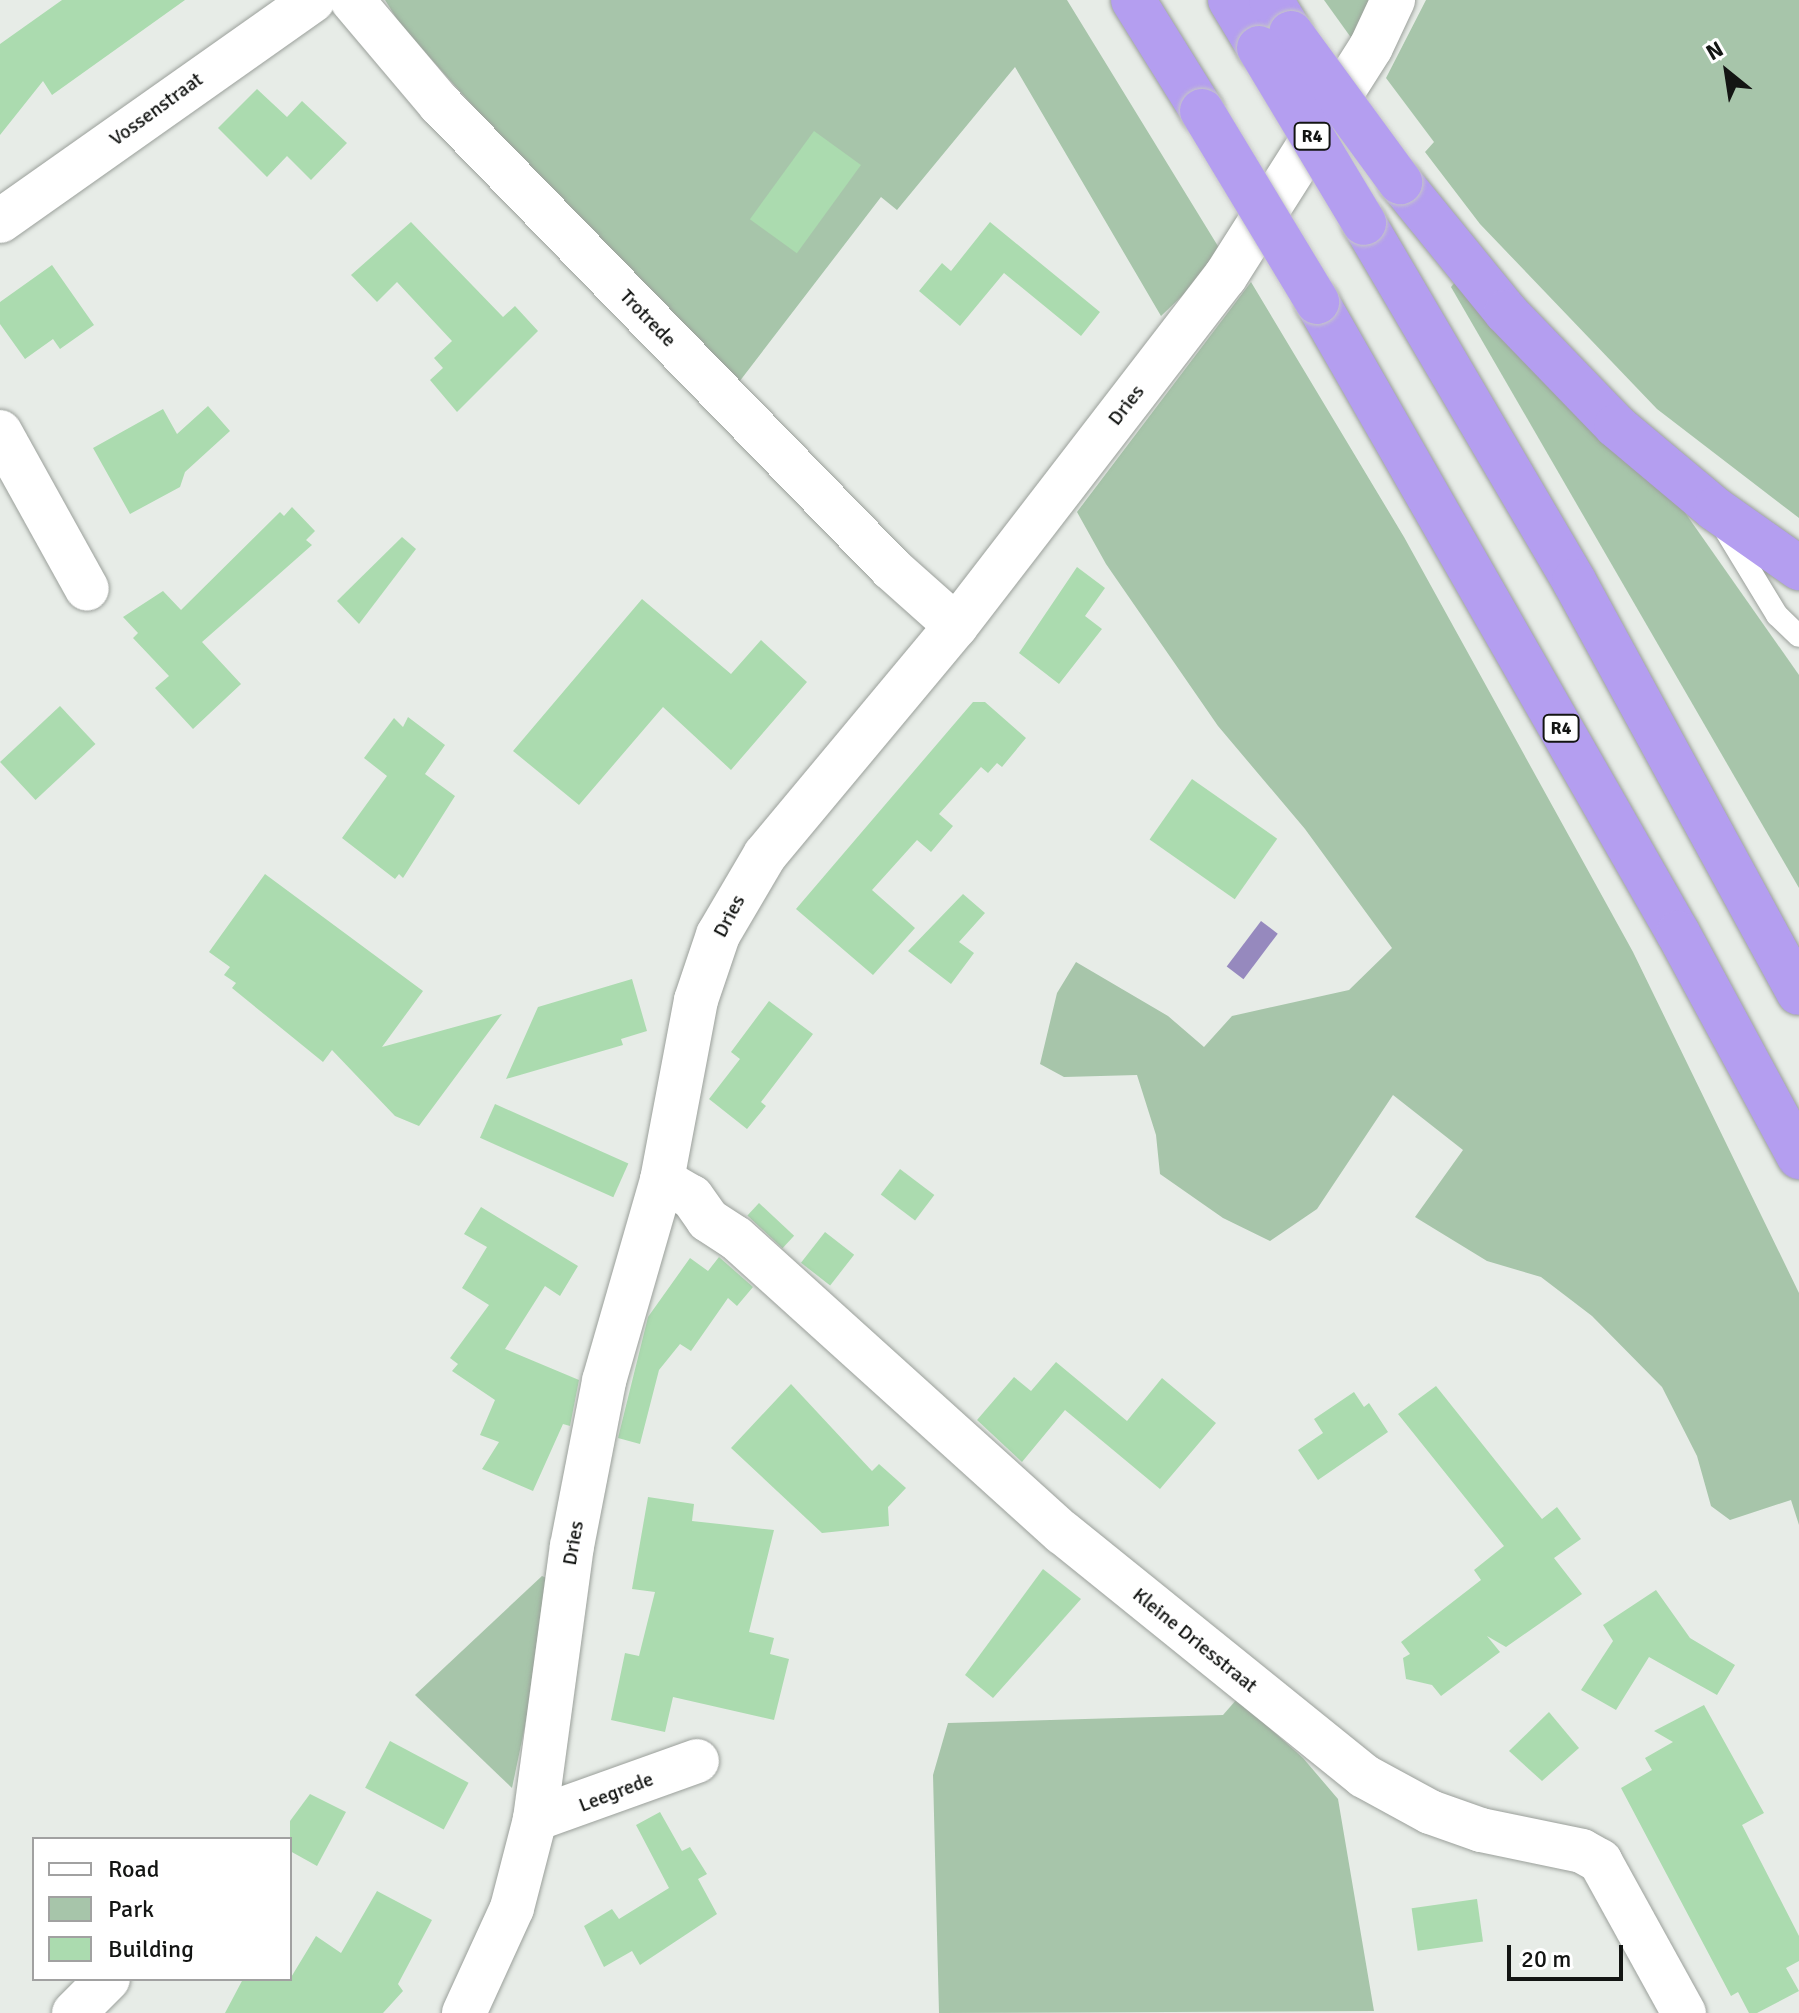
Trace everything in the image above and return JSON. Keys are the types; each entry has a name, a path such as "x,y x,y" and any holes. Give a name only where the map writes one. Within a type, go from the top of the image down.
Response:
{"highway":[{"name":"R4","path":"1133,0 1317,302 1678,933 1799,1157"},
{"name":"R4","path":"1230,0 1274,27 1364,223 1574,581 1799,993"},
{"path":"1274,27 1506,312 1605,415 1715,509 1799,568"}],"street":[{"name":"Vossenstraat","path":"0,221 313,0"},
{"name":"Trotrede","path":"352,0 386,47 451,115 891,568 956,626"},
{"name":"Dries","path":"464,2013 512,1908 535,1819 572,1546 601,1396 662,1180 696,1000 718,935 765,855 956,626 1225,277 1371,47 1393,0"},
{"path":"0,432 87,589"},
{"name":"Kleine Driesstraat","path":"662,1180 692,1197 708,1220 736,1238 1063,1533 1364,1776 1430,1812 1481,1830 1582,1851 1600,1861 1684,2013"},
{"path":"648,1234 708,1220"},
{"name":"Leegrede","path":"535,1819 697,1761"},
{"path":"74,2013 106,1981"}],"lane":[{"path":"1715,509 1733,549 1777,615 1799,636"}],"green space":[{"path":"385,0 1067,0 1224,256 1161,316 1015,67 897,210 881,197 736,386 514,152 400,24"},
{"path":"1324,0 1372,0 1352,39"},
{"path":"1426,0 1799,0 1799,518 1657,409 1480,224 1425,152 1434,142 1386,78"},
{"path":"1457,280 1679,504 1799,675 1799,888 1451,287"},
{"path":"1251,282 1404,537 1633,952 1799,1293 1799,1525 1791,1500 1730,1520 1711,1506 1697,1456 1662,1387 1592,1316 1541,1277 1487,1261 1415,1217 1463,1150 1393,1095 1317,1209 1270,1241 1223,1218 1160,1174 1156,1135 1137,1075 1064,1077 1040,1064 1057,993 1076,962 1168,1016 1204,1047 1232,1016 1349,990 1392,948 1305,829 1218,726 1106,564 1077,512"},
{"path":"542,1576 551,1580 551,1602 512,1788 415,1695"},
{"path":"1237,1699 1303,1758 1338,1799 1374,2011 939,2013 933,1775 948,1723 1223,1715"}],"shaded area":[{"path":"1261,921 1278,934 1243,979 1227,967"}],"building":[{"path":"62,0 185,0 52,95 43,81 0,135 0,44"},
{"path":"257,89 287,117 302,101 347,143 311,180 287,156 267,177 218,128"},
{"path":"814,131 861,165 797,253 750,219"},
{"path":"411,222 503,317 515,306 538,331 457,412 430,380 443,368 434,358 452,341 397,282 377,302 351,275"},
{"path":"990,222 1100,312 1081,336 1004,273 960,326 919,291 942,263 951,271"},
{"path":"52,265 94,325 60,349 53,339 25,359 0,324 0,302"},
{"path":"208,406 230,431 185,472 180,487 130,514 93,448 163,409 177,434"},
{"path":"292,507 315,531 306,540 312,545 202,642 241,684 193,729 155,688 169,676 133,638 138,633 123,617 163,591 181,610 280,512 284,516"},
{"path":"402,537 416,549 359,624 337,601"},
{"path":"1077,567 1105,588 1085,616 1102,629 1059,684 1019,653"},
{"path":"642,599 731,674 761,640 807,682 731,770 663,707 579,805 513,751"},
{"path":"973,702 985,702 1026,738 1002,767 997,763 988,773 981,767 939,814 953,826 931,852 917,840 872,890 915,928 873,975 796,909"},
{"path":"60,706 95,744 35,800 0,762"},
{"path":"408,717 445,745 425,774 455,796 403,878 399,874 395,879 342,838 387,776 364,758 394,718 403,727"},
{"path":"1192,779 1277,839 1235,899 1150,840"},
{"path":"265,874 423,991 382,1047 502,1014 419,1126 395,1116 332,1050 323,1062 232,988 236,983 224,975 230,967 209,952"},
{"path":"963,894 985,913 959,942 974,953 951,984 908,951"},
{"path":"632,979 647,1031 621,1039 623,1045 506,1079 538,1007"},
{"path":"769,1001 813,1034 761,1102 766,1106 747,1129 709,1099 740,1059 731,1052"},
{"path":"495,1104 628,1163 613,1197 480,1138"},
{"path":"900,1169 934,1195 915,1220 881,1195"},
{"path":"759,1203 794,1236 783,1248 747,1215"},
{"path":"481,1207 578,1266 560,1296 545,1286 505,1349 579,1380 570,1426 563,1424 533,1491 482,1469 499,1442 480,1435 495,1400 452,1371 458,1364 450,1358 489,1305 462,1288 487,1247 464,1234"},
{"path":"825,1232 854,1255 830,1286 801,1263"},
{"path":"719,1257 753,1287 737,1306 728,1298 691,1351 680,1344 659,1370 640,1444 618,1438 648,1317 690,1258 708,1271"},
{"path":"1056,1362 1127,1421 1162,1378 1216,1423 1160,1489 1065,1410 1022,1462 977,1420 1014,1377 1031,1391"},
{"path":"791,1384 872,1471 879,1464 906,1488 888,1507 889,1526 822,1533 731,1448"},
{"path":"1436,1386 1542,1519 1557,1507 1581,1539 1554,1558 1582,1594 1506,1647 1487,1636 1500,1652 1441,1696 1432,1685 1406,1679 1403,1658 1410,1654 1401,1642 1481,1580 1474,1570 1504,1546 1398,1414"},
{"path":"1354,1392 1364,1407 1369,1403 1388,1432 1318,1480 1298,1450 1323,1433 1314,1419"},
{"path":"648,1497 694,1504 692,1521 774,1530 749,1632 774,1638 770,1654 789,1659 774,1720 673,1697 665,1732 611,1720 625,1653 639,1656 655,1592 632,1589"},
{"path":"1043,1569 1081,1599 993,1698 965,1675"},
{"path":"1656,1590 1690,1638 1735,1665 1717,1695 1649,1657 1616,1710 1581,1690 1613,1641 1603,1625"},
{"path":"1704,1705 1764,1813 1742,1825 1799,1936 1799,1961 1786,1968 1799,1991 1757,2013 1749,2013 1738,1992 1731,1996 1621,1788 1652,1770 1645,1758 1673,1742 1654,1731"},
{"path":"1549,1712 1579,1748 1542,1781 1509,1751"},
{"path":"390,1741 469,1783 444,1830 365,1788"},
{"path":"310,1794 346,1812 317,1866 292,1852 290,1821"},
{"path":"660,1812 682,1851 690,1847 707,1874 698,1879 717,1914 640,1965 632,1951 604,1967 584,1926 612,1909 619,1919 669,1888 636,1825"},
{"path":"377,1891 432,1920 398,1984 403,1991 383,2013 225,2013 242,1981 292,1981 292,1976 316,1936 341,1953"},
{"path":"1477,1899 1483,1942 1418,1951 1412,1908"}]}
